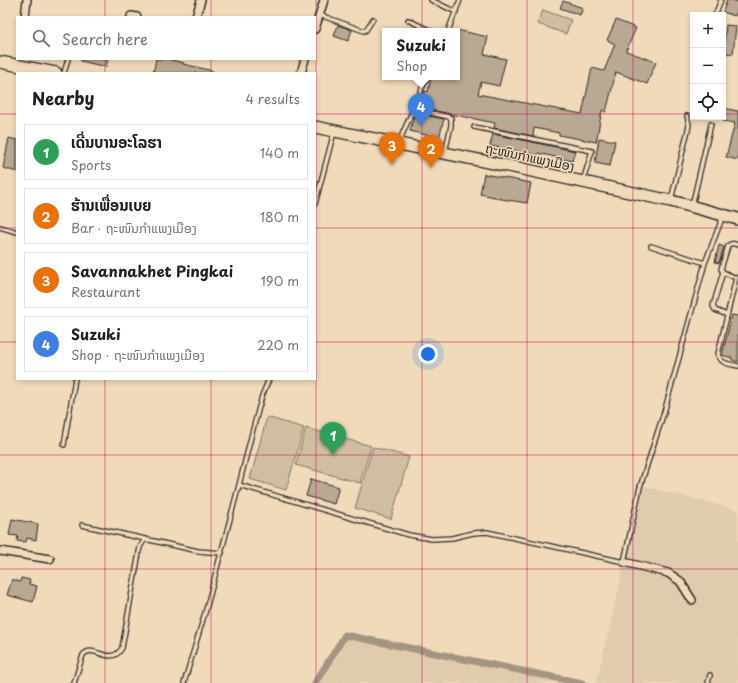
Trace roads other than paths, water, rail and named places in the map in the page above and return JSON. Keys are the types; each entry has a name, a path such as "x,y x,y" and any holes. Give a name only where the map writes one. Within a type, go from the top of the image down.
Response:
{"main road":[{"path":"0,62 16,61 29,70 47,72"},
{"name":"ຖະໜົນກຳແພງເມືອງ","path":"316,127 671,201 738,219"}],"street":[{"path":"25,16 28,0"},
{"path":"196,16 201,0"},
{"path":"316,27 324,0"},
{"path":"301,72 305,60"},
{"path":"0,551 50,559"},
{"path":"624,562 668,573 680,581 692,600"}],"lane":[{"path":"431,0 456,12"},
{"path":"449,28 460,0"},
{"path":"716,12 722,0"},
{"path":"320,15 364,32 372,19"},
{"path":"408,20 425,28"},
{"path":"64,72 68,60"},
{"path":"398,144 426,80"},
{"path":"431,113 451,118 451,126 445,153"},
{"path":"671,201 689,125 687,116"},
{"path":"692,207 711,124"},
{"path":"474,127 592,151 583,182"},
{"path":"316,200 334,131"},
{"path":"239,485 409,535 432,539 452,538 473,533 487,532 624,562 640,487 665,409 706,263 723,215"},
{"path":"0,227 16,232"},
{"path":"727,315 715,310 713,306 723,272 721,269 728,246 732,243 738,245"},
{"path":"651,246 706,263"},
{"path":"723,272 737,278 718,357 723,363 738,366"},
{"path":"64,445 75,380"},
{"path":"184,683 222,553 262,396 269,380"},
{"path":"82,525 198,551 222,553"},
{"path":"74,683 82,655 84,653 91,651 114,656 119,653 122,648 140,547 145,539"},
{"path":"708,683 710,675"}],"waterway":[{"path":"315,683 345,635 582,683"}],"place":[{"name":"Suzuki","path":"421,126"},
{"name":"Savannakhet Pingkai","path":"392,165"},
{"name":"ຮ້ານເພື່ອນເບຍ","path":"431,168"},
{"name":"ເດີ່ນບານອະໂລຮາ","path":"333,455"}]}
